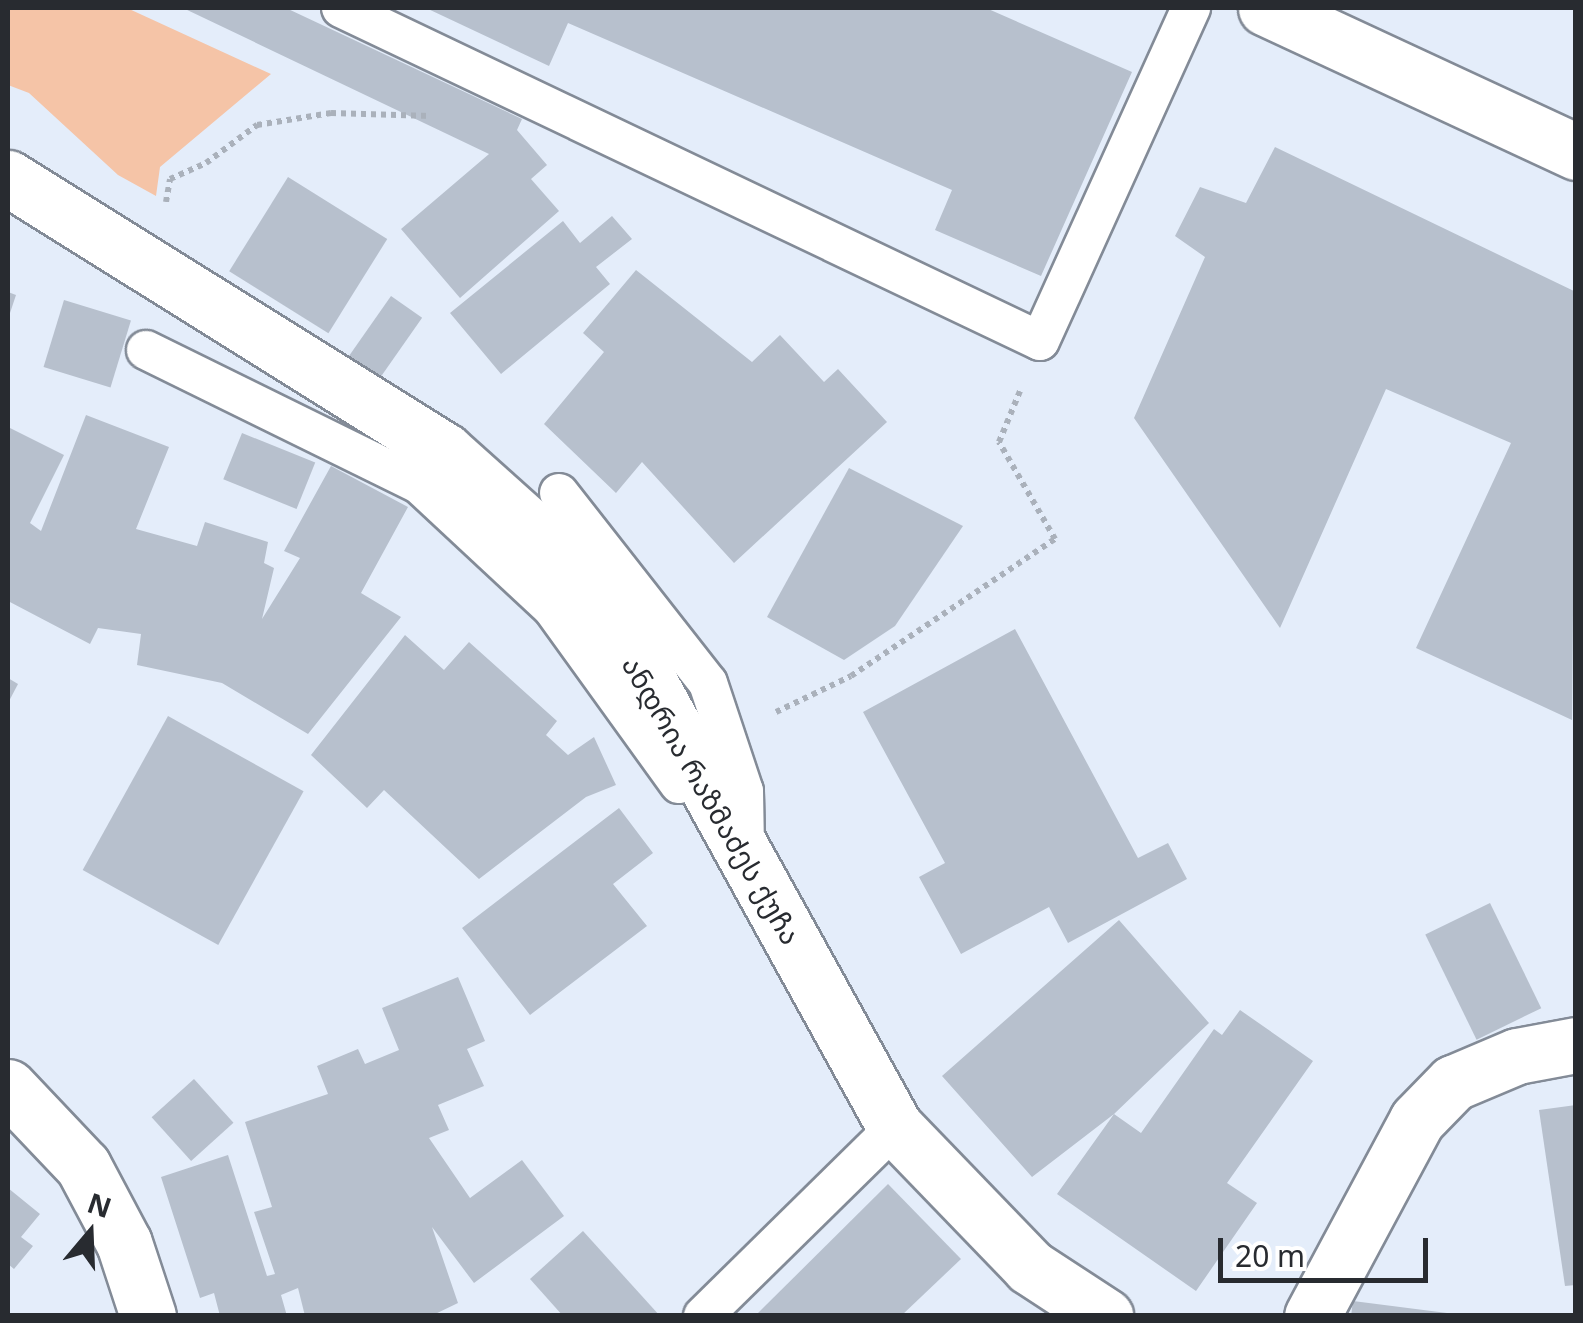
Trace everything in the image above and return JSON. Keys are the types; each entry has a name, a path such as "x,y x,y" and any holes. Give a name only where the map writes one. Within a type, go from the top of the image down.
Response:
{"street":[{"path":"1266,8 1576,152"},
{"name":"ანდრია რაზმაძეს ქუჩა","path":"8,178 445,451 540,537 642,669 894,1127 1030,1267 1105,1316"},
{"path":"1312,1316 1418,1120 1453,1083 1517,1056 1576,1044"},
{"path":"8,1087 82,1166 124,1243 148,1316"}],"lane":[{"path":"359,11 1040,341 1191,8"},
{"path":"146,350 420,486 552,608 722,849 745,857 744,791 708,683 559,493"},
{"path":"703,1316 894,1127"}],"path":[{"path":"170,179 206,163 256,126 293,116 428,116"},
{"path":"726,736 851,676 1056,540 998,442"}],"shaded area":[{"path":"8,8 127,8 271,74 160,167 156,196 118,175 29,93 8,85"}],"building":[{"path":"183,8 286,8 522,119 517,130 547,165 531,179 559,211 460,298 401,229 489,154"},
{"path":"426,8 986,8 1132,72 1041,276 935,230 952,190 568,23 549,66"},
{"path":"1275,147 1576,292 1572,720 1416,648 1511,443 1386,389 1280,628 1134,418 1205,257 1175,236 1200,187 1246,203"},
{"path":"288,177 387,239 328,333 229,271"},
{"path":"612,216 632,239 596,267 610,284 501,374 450,313 563,221 580,243"},
{"path":"636,270 752,362 780,335 824,382 838,369 887,422 734,563 642,462 616,493 544,424 604,352 583,333"},
{"path":"8,292 16,295 8,319"},
{"path":"391,296 422,318 379,380 347,358"},
{"path":"64,300 131,320 110,387 44,367"},
{"path":"86,415 169,447 136,529 197,546 205,522 268,542 264,563 274,568 262,619 300,558 284,551 331,466 408,507 361,593 401,617 308,734 222,683 137,665 141,634 98,628 90,644 8,601 8,427 64,455 30,523 41,531"},
{"path":"242,433 315,463 297,509 223,479"},
{"path":"849,468 963,526 895,626 844,660 767,617"},
{"path":"1015,629 1138,858 1168,843 1187,879 1068,943 1049,907 961,954 919,877 945,863 863,712"},
{"path":"405,635 444,670 469,642 557,721 546,735 568,755 594,737 616,785 586,797 479,879 384,790 367,808 311,755"},
{"path":"8,678 18,684 8,703"},
{"path":"168,716 304,791 218,945 83,870"},
{"path":"619,808 653,853 613,884 647,926 530,1015 462,928"},
{"path":"1490,903 1541,1008 1477,1040 1425,935"},
{"path":"1119,920 1209,1023 1114,1114 1032,1177 942,1076"},
{"path":"458,977 485,1041 467,1049 484,1086 438,1105 449,1130 429,1138 470,1198 522,1160 564,1216 474,1283 432,1227 458,1303 431,1316 305,1316 298,1288 281,1295 287,1316 220,1316 214,1293 200,1298 161,1177 228,1155 267,1276 275,1274 254,1212 272,1207 245,1122 328,1094 317,1066 358,1049 365,1064 399,1050 382,1008"},
{"path":"1240,1010 1313,1061 1227,1183 1257,1203 1196,1291 1057,1194 1114,1114 1141,1133 1214,1029 1222,1035"},
{"path":"194,1079 233,1123 191,1161 152,1117"},
{"path":"1576,1105 1576,1285 1565,1286 1539,1110"},
{"path":"888,1184 961,1259 901,1316 755,1316"},
{"path":"8,1188 40,1214 21,1237 33,1246 14,1269 8,1264"},
{"path":"583,1231 660,1316 563,1316 530,1279"},
{"path":"1353,1301 1447,1313 1447,1316 1351,1316"}]}
